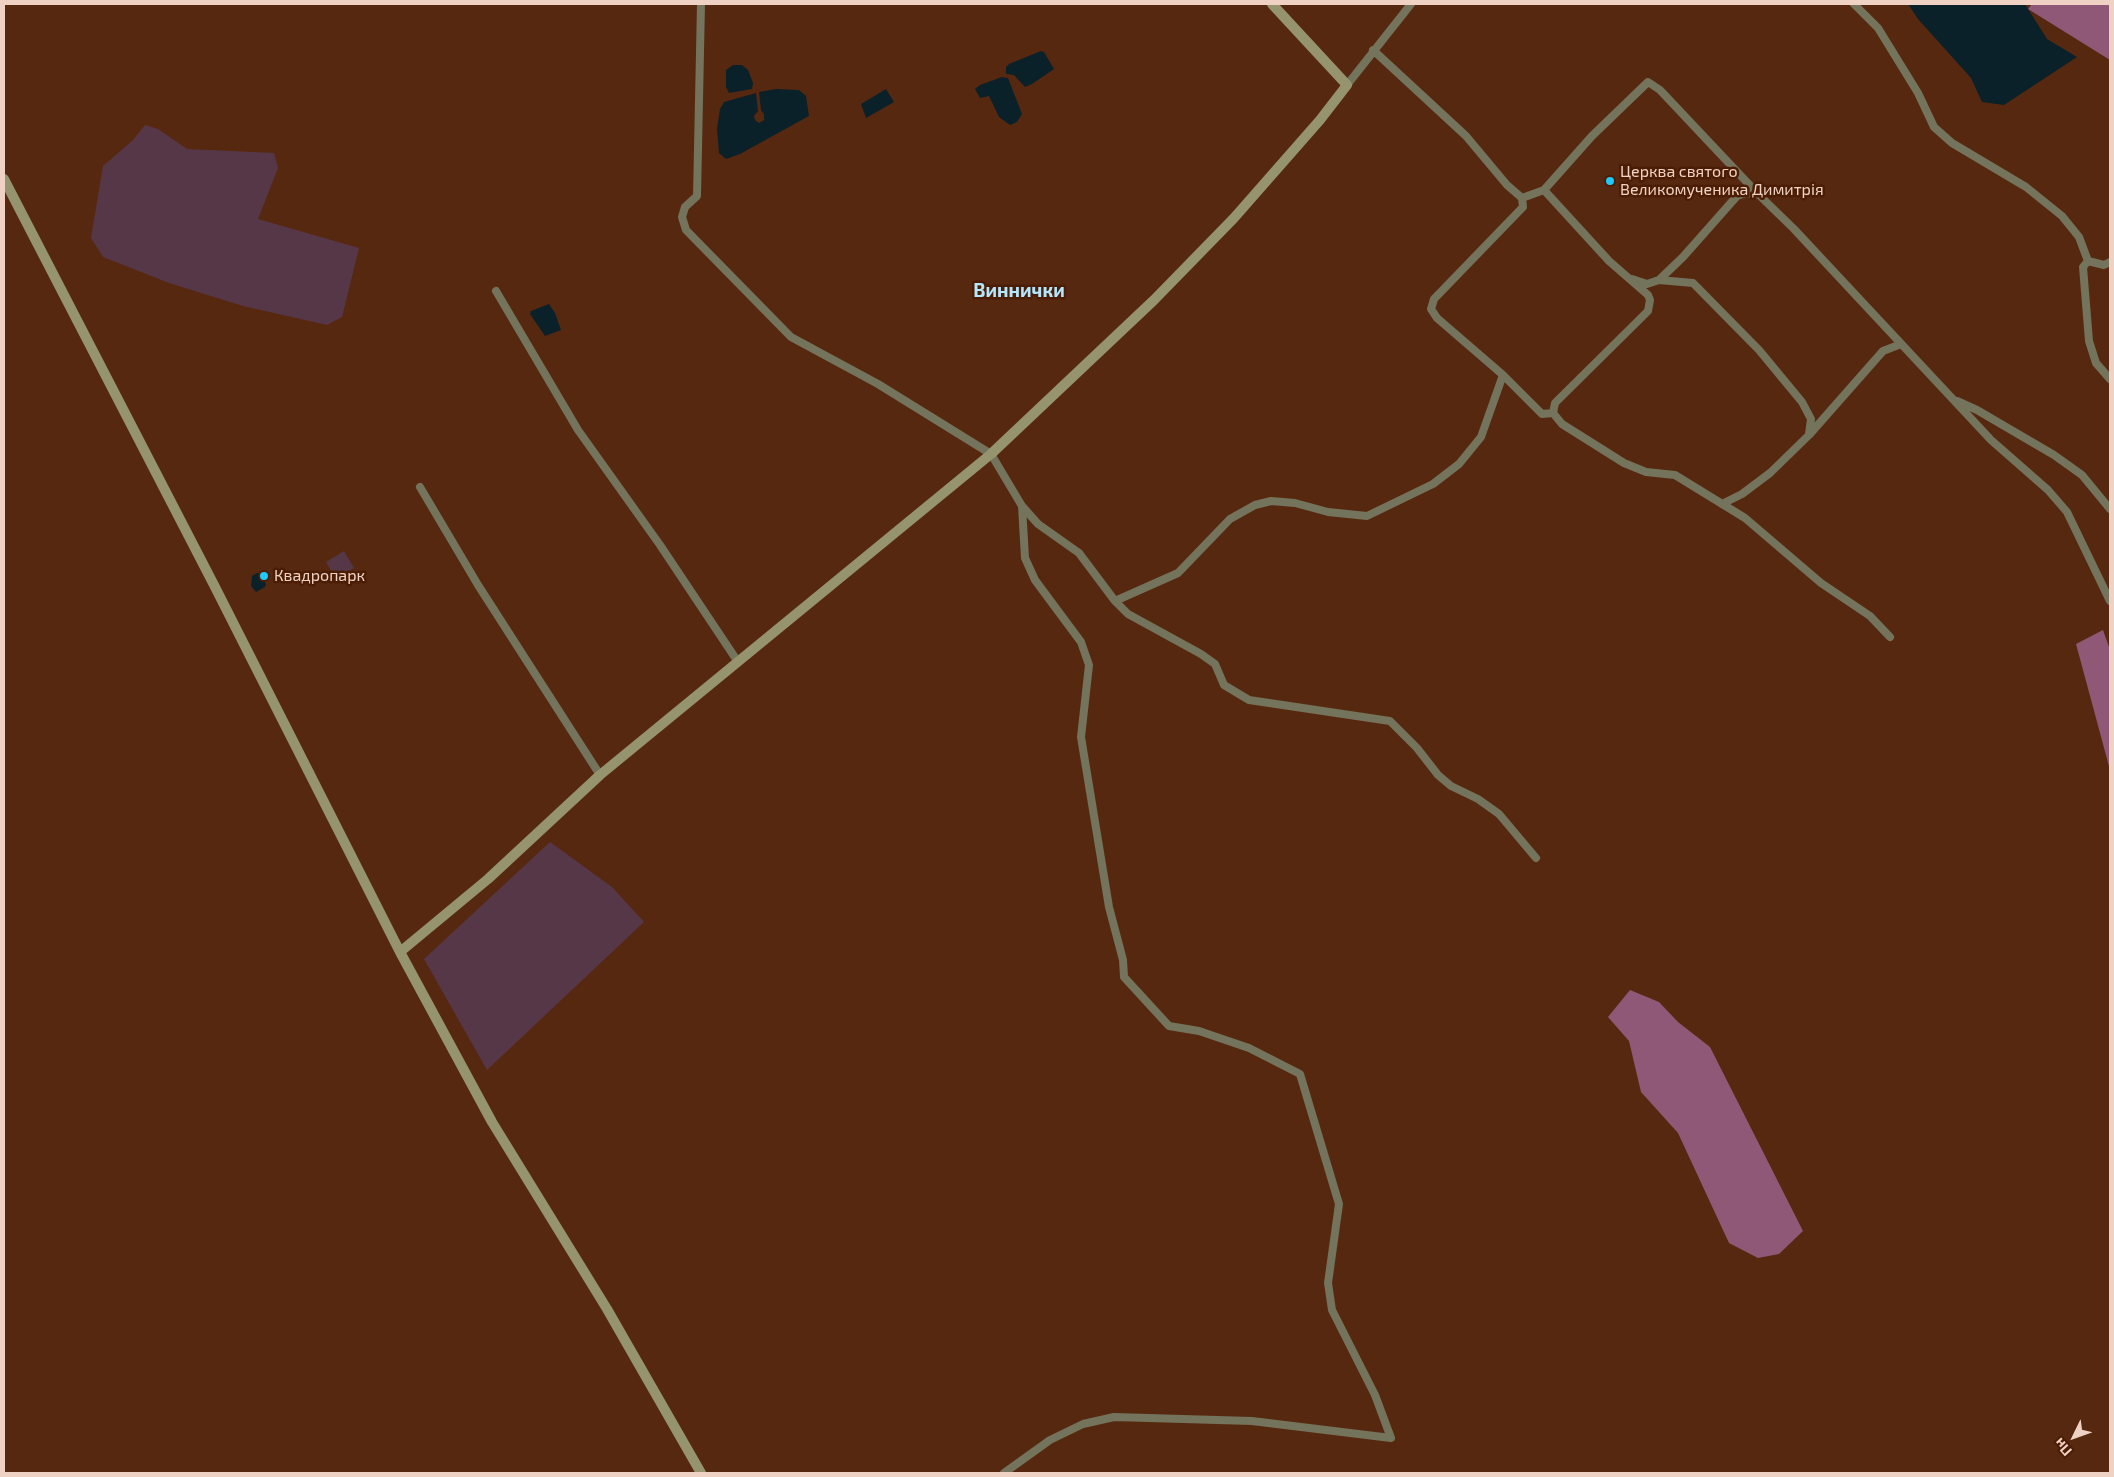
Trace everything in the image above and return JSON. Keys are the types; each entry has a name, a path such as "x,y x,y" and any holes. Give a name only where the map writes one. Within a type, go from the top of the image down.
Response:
{"street":[{"path":"701,4 697,196 685,207 682,217 686,230 791,338 878,384 991,454 1022,506 1038,524 1079,554 1115,602 1128,614 1148,627 1201,654 1214,664 1224,685 1249,700 1390,721 1438,775 1451,786 1478,798 1499,814 1536,858"},
{"path":"1272,4 1347,85"},
{"path":"400,952 488,879 600,775 991,454 1154,300 1234,218 1320,120 1373,50 1411,4"},
{"path":"1854,4 1878,28 1918,92 1934,127 1952,143 2026,187 2062,216 2079,237 2088,261"},
{"path":"1373,50 1466,136 1507,185 1522,198 1523,207 1434,299 1432,309 1437,318 1503,375 1542,414 1553,413"},
{"path":"1522,198 1544,190 1592,136 1648,82 1660,90 1991,440 2048,490 2067,512 2110,601"},
{"path":"4,180 214,585 400,952 492,1122 607,1309 702,1473"},
{"path":"1544,190 1609,261 1632,279 1648,295 1650,300 1648,311 1555,403 1553,413"},
{"path":"1659,280 1683,257 1737,196 1747,193 1758,194"},
{"path":"2088,261 2104,265 2110,262"},
{"path":"2088,261 2083,267 2089,341 2096,363 2110,379"},
{"path":"1632,279 1647,284 1659,280 1693,283 1759,350 1802,402 1811,419 1809,435"},
{"path":"496,291 578,430 660,545 738,662"},
{"path":"1722,504 1742,494 1770,473 1809,435 1883,351 1901,344"},
{"path":"1115,602 1178,573 1230,519 1255,505 1279,501 1328,512 1366,516 1433,484 1459,464 1481,436 1503,375"},
{"path":"1953,400 1977,410 2054,455 2082,474 2110,509"},
{"path":"1553,413 1562,424 1624,463 1646,472 1675,475 1745,518 1820,583 1870,616 1890,637"},
{"path":"420,487 478,585 600,775"},
{"path":"1004,1473 1050,1440 1083,1424 1114,1417 1252,1421 1391,1438 1375,1395 1332,1310 1328,1283 1339,1204 1300,1074 1249,1048 1199,1031 1169,1026 1124,977 1123,960 1109,907 1081,737 1089,665 1081,642 1035,580 1025,558 1022,506"}],"shaded area":[{"path":"2032,4 2110,4 2110,60 2028,9"},
{"path":"145,125 158,129 187,149 274,153 278,168 258,219 359,248 342,317 327,325 243,306 169,283 103,257 91,238 103,166 133,140"},
{"path":"344,551 354,568 336,579 326,562"},
{"path":"2103,630 2110,650 2110,770 2076,644"},
{"path":"550,842 612,887 644,922 487,1070 424,959"},
{"path":"1630,990 1659,1002 1678,1022 1710,1047 1803,1231 1779,1254 1758,1258 1729,1243 1678,1133 1641,1092 1629,1041 1608,1017"}],"water":[{"path":"1908,4 2025,4 2047,39 2077,57 2004,105 1982,102 1971,78 1918,19"},
{"path":"1041,51 1044,52 1054,69 1032,84 1025,87 1014,75 1006,74 1006,67 1009,64"},
{"path":"733,65 742,65 748,70 753,83 752,89 729,93 726,87 726,70"},
{"path":"1002,77 1008,78 1022,114 1017,122 1010,125 999,117 989,96 980,98 975,89 980,85"},
{"path":"776,89 799,90 806,96 809,116 740,154 726,159 719,153 717,129 720,109 724,102 756,93 758,111 754,116 755,120 759,123 764,120 764,114 761,110 759,92"},
{"path":"886,89 894,102 866,118 861,104"},
{"path":"549,304 555,313 561,330 545,336 530,314 531,311"},
{"path":"260,573 266,584 265,587 256,592 251,586 252,576"}],"place":[{"name":"Церква святого Великомученика Димитрія","path":"1610,181"},
{"name":"Квадропарк","path":"264,576"}],"district":[{"name":"Виннички","path":"1019,291"}]}
